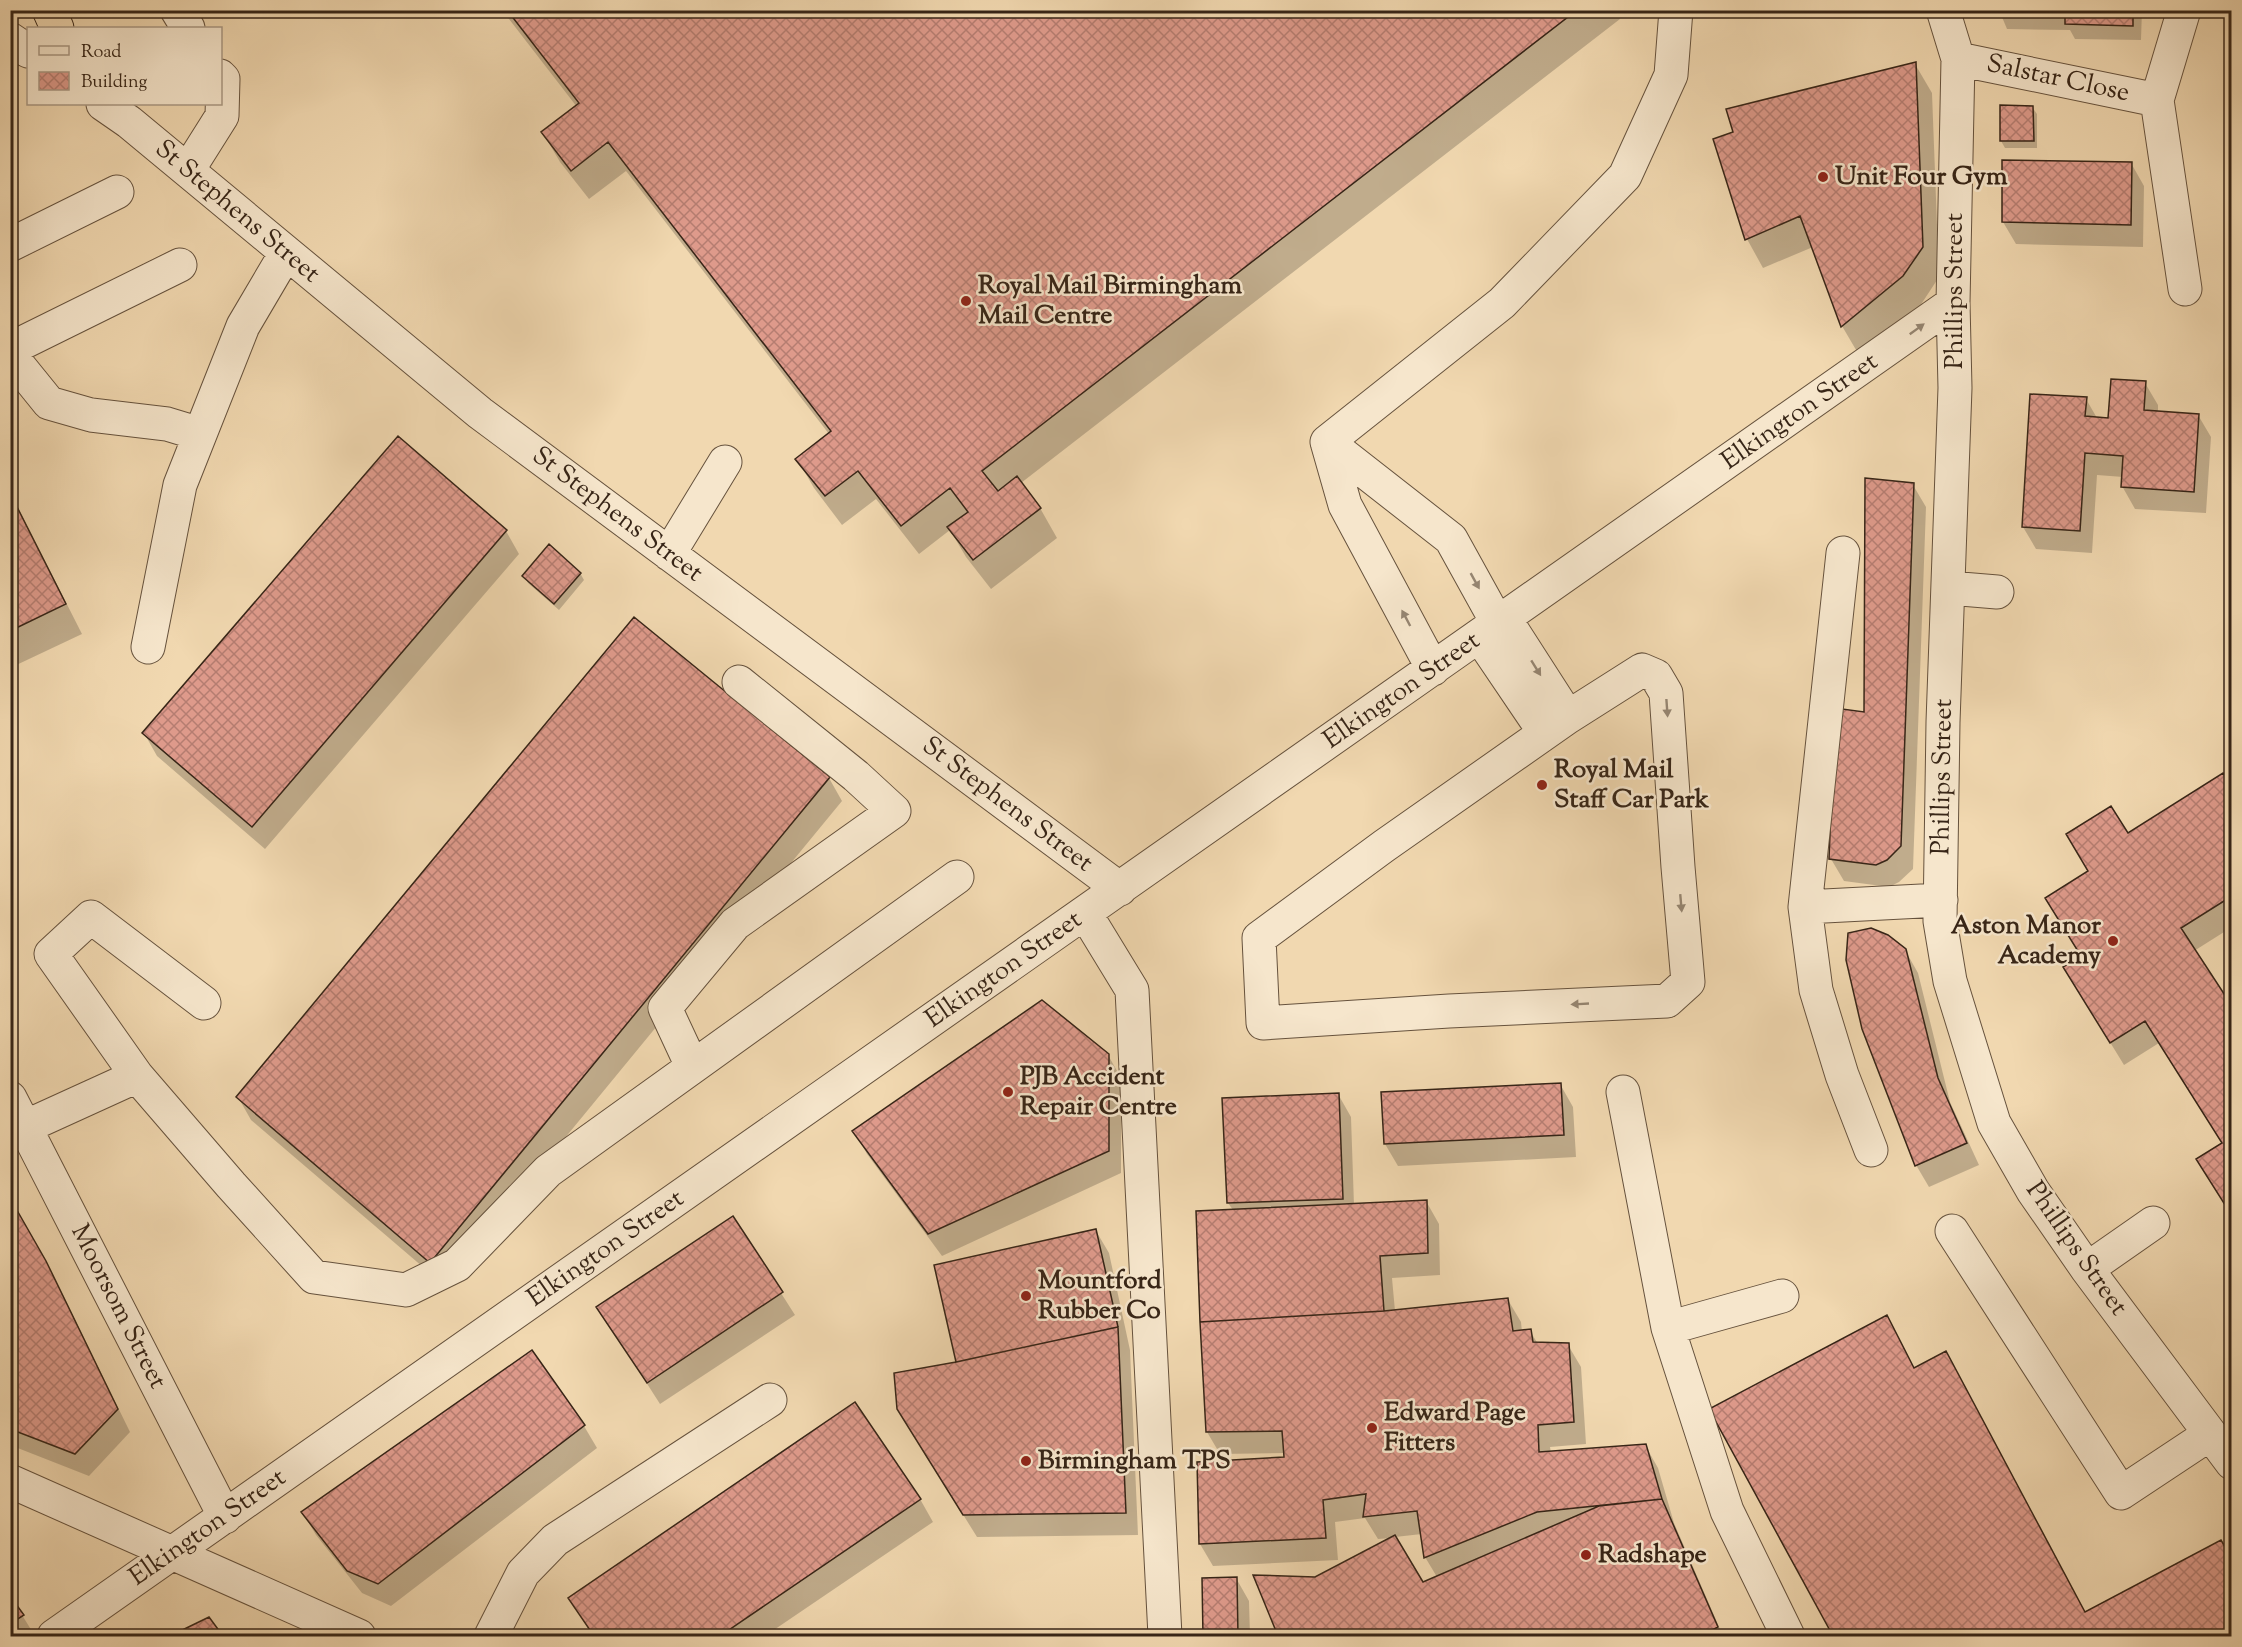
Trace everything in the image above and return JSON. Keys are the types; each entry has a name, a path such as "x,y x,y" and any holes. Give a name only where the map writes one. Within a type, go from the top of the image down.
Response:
{"highway":[{"path":"49,10 57,27"}],"street":[{"path":"36,10 56,27"},
{"path":"177,10 187,27"},
{"path":"1327,442 1502,303 1625,176 1671,75 1676,10"},
{"name":"Phillips Street","path":"1943,10 1958,59 1953,303 1955,388 1943,722 1941,900 1941,921 1950,981 1994,1123 2033,1191 2087,1269 2232,1463"},
{"name":"Salstar Close","path":"2184,10 2157,99 2185,289"},
{"path":"10,39 27,50"},
{"name":"Salstar Close","path":"1958,59 2157,99"},
{"path":"188,170 222,116 222,78"},
{"name":"St Stephens Street","path":"105,105 122,113 286,253 480,413 1120,889"},
{"path":"10,245 117,192"},
{"path":"148,647 180,485 243,326 286,253"},
{"path":"180,265 10,351 15,362 49,403 91,415 167,424 200,434"},
{"name":"Elkington Street","path":"54,1636 1953,303"},
{"path":"1327,442 1451,539 1494,626 1557,725"},
{"path":"1327,442 1345,505 1433,669"},
{"path":"669,554 725,462"},
{"path":"1843,553 1805,907 1816,990 1842,1075 1870,1150"},
{"path":"1949,588 1997,592"},
{"path":"1642,670 1656,676 1666,693 1688,982 1667,1001 1449,1011 1263,1023 1259,938 1384,846 1557,725 1642,670"},
{"path":"692,1066 665,1008 735,924 894,811 856,777 738,682"},
{"path":"204,1003 91,917 51,954 137,1076 314,1277 406,1290 457,1265 548,1171 957,877"},
{"path":"1805,907 1941,900"},
{"path":"1085,913 1132,990 1165,1636"},
{"path":"26,1127 137,1076"},
{"path":"1623,1092 1668,1328 1727,1510 1788,1636"},
{"name":"Moorsom Street","path":"10,1098 225,1517"},
{"path":"2087,1269 2153,1223"},
{"path":"1952,1231 2121,1493 2210,1434"},
{"path":"1668,1328 1782,1296"},
{"path":"491,1636 523,1573 555,1540 770,1400"},
{"path":"10,1481 359,1636"}],"building":[{"name":"Royal Mail Birmingham Mail Centre","path":"507,10 1577,10 982,471 998,491 1017,476 1041,508 973,560 947,527 968,512 950,488 901,526 858,471 825,496 795,459 831,431 608,142 571,171 541,132 579,103"},
{"path":"1997,10 2065,10 2065,16 1997,14"},
{"path":"2065,10 2133,10 2133,26 2065,24"},
{"name":"Unit Four Gym","path":"1916,62 1923,247 1903,276 1841,327 1800,216 1745,240 1713,139 1733,132 1726,109"},
{"path":"2232,83 2232,175 2226,174"},
{"path":"2000,105 2033,106 2034,141 2000,141"},
{"path":"2002,160 2132,162 2131,225 2002,222"},
{"path":"2111,379 2146,381 2144,410 2199,414 2194,492 2121,487 2123,456 2085,453 2080,531 2022,527 2030,394 2087,397 2085,416 2108,418"},
{"path":"398,436 507,530 252,827 142,733"},
{"path":"1865,478 1914,483 1901,846 1887,860 1876,865 1829,859 1835,708 1864,712"},
{"path":"10,493 66,604 10,631"},
{"path":"549,544 581,573 554,604 522,576"},
{"path":"634,617 830,777 430,1263 236,1097"},
{"path":"2223,773 2232,786 2232,896 2181,928 2232,1006 2232,1216 2196,1159 2222,1143 2145,1021 2110,1043 2063,967 2081,956 2045,898 2088,871 2066,834 2111,806 2128,833"},
{"path":"1871,928 1888,935 1906,949 1938,1078 1967,1143 1915,1166 1862,1029 1846,960 1848,933"},
{"name":"PJB Accident Repair Centre","path":"1042,1000 1109,1054 1109,1151 928,1234 852,1131"},
{"path":"1561,1083 1564,1135 1384,1144 1381,1092"},
{"path":"1339,1093 1343,1199 1227,1203 1222,1098"},
{"path":"10,1198 46,1261 118,1409 75,1454 10,1429"},
{"path":"1427,1200 1428,1253 1380,1256 1384,1311 1200,1322 1196,1211"},
{"path":"733,1216 783,1292 647,1383 596,1307"},
{"name":"Mountford Rubber Co","path":"1096,1229 1118,1327 956,1362 934,1265"},
{"name":"Edward Page Fitters","path":"1508,1298 1513,1331 1531,1329 1533,1342 1569,1343 1574,1422 1538,1425 1539,1452 1646,1444 1662,1499 1537,1512 1424,1558 1417,1511 1363,1517 1366,1494 1323,1500 1326,1538 1199,1544 1197,1462 1284,1457 1282,1431 1206,1432 1200,1322 1384,1311"},
{"path":"1887,1315 1914,1368 1946,1351 2085,1612 2221,1540 2232,1559 2232,1636 1833,1636 1709,1409"},
{"name":"Birmingham TPS","path":"1118,1327 1126,1513 963,1515 897,1409 894,1373"},
{"path":"532,1350 585,1425 378,1584 347,1571 301,1512"},
{"path":"855,1402 921,1499 720,1636 594,1636 568,1598"},
{"name":"Radshape","path":"1662,1499 1718,1627 1701,1636 1278,1636 1253,1575 1315,1577 1395,1535 1423,1582 1599,1506"},
{"path":"1237,1577 1238,1636 1203,1636 1202,1578"},
{"path":"10,1596 24,1615 10,1624"},
{"path":"209,1617 223,1636 170,1636"}],"place":[{"name":"Unit Four Gym","path":"1823,177"},
{"name":"Royal Mail Birmingham Mail Centre","path":"966,301"},
{"name":"Royal Mail Staff Car Park","path":"1542,785"},
{"name":"Aston Manor Academy","path":"2113,941"},
{"name":"PJB Accident Repair Centre","path":"1008,1092"},
{"name":"Mountford Rubber Co","path":"1026,1296"},
{"name":"Edward Page Fitters","path":"1372,1428"},
{"name":"Birmingham TPS","path":"1026,1461"},
{"name":"Radshape","path":"1586,1555"}]}
